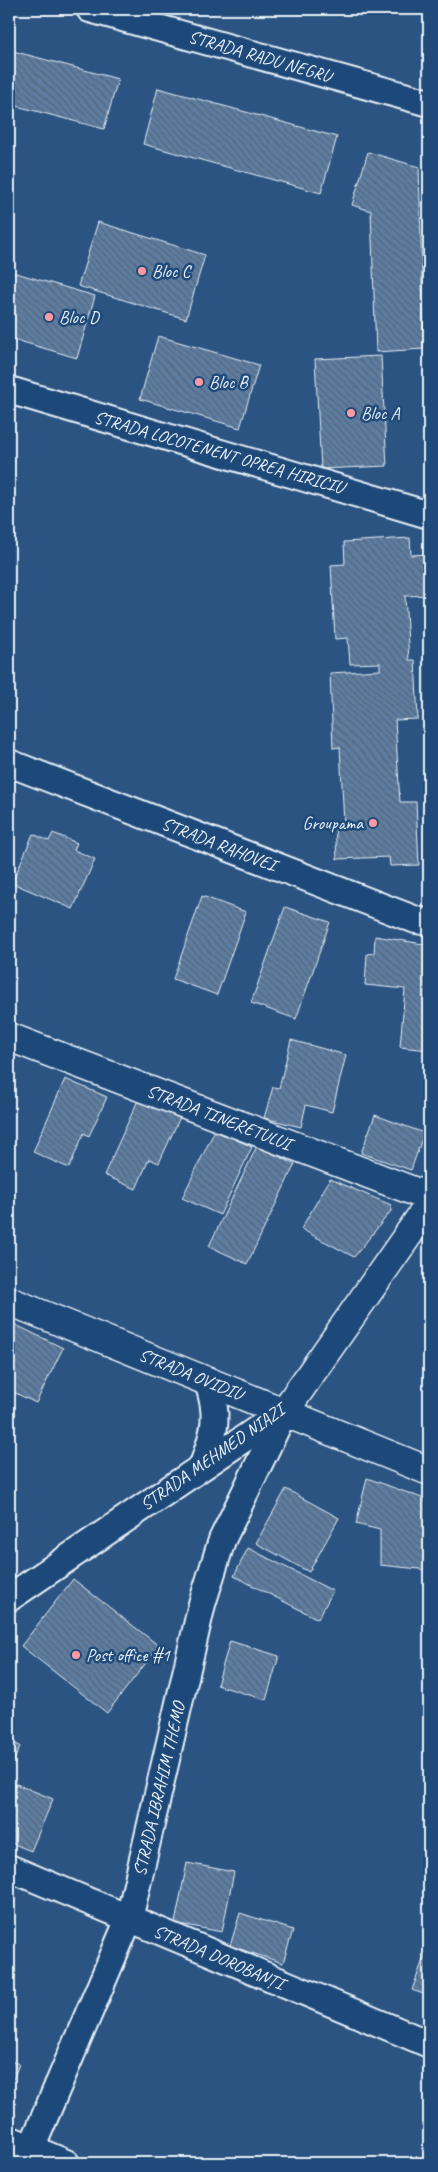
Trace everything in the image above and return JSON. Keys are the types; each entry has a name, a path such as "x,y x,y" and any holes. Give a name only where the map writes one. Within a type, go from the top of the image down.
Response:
{"main road":[{"name":"STRADA TINERETULUI","path":"9,1037 429,1197"},
{"name":"STRADA MEHMED NIAZI","path":"284,1412 429,1205"},
{"name":"STRADA OVIDIU","path":"9,1301 429,1470"}],"street":[{"name":"STRADA RADU NEGRU","path":"90,9 429,103"},
{"name":"STRADA LOCOTENENT OPREA HIRICIU","path":"9,390 429,515"},
{"name":"STRADA RAHOVEI","path":"9,763 416,920 429,922"},
{"path":"203,1464 214,1435 216,1416 214,1398 207,1380"},
{"name":"STRADA MEHMED NIAZI","path":"15,1587 284,1412"},
{"name":"STRADA IBRAHIM THEMO","path":"22,2150 129,1919 202,1604 222,1540 284,1412"},
{"name":"STRADA DOROBANȚI","path":"9,1868 429,2044"},
{"path":"22,2150 66,2163"}],"building":[{"path":"9,50 118,79 104,129 9,104"},
{"path":"158,88 337,137 321,193 143,144"},
{"path":"368,152 419,167 424,349 376,352 371,211 352,205"},
{"name":"Bloc C","path":"98,222 205,255 186,319 78,286"},
{"name":"Bloc D","path":"9,271 95,296 77,358 9,338"},
{"name":"Bloc B","path":"158,336 259,365 240,428 140,399"},
{"name":"Bloc A","path":"381,356 387,466 321,469 315,359"},
{"path":"410,538 411,555 428,554 429,595 405,596 409,660 415,660 418,719 395,720 400,802 416,802 419,865 390,866 389,857 337,859 335,825 344,824 340,747 333,748 330,673 380,670 380,663 350,664 348,638 335,639 331,565 345,564 344,542"},
{"path":"53,833 77,843 74,850 95,859 73,909 12,883 33,834 49,841"},
{"path":"202,896 246,912 217,995 173,979"},
{"path":"285,907 330,922 296,1019 251,1003"},
{"path":"375,936 429,945 429,1050 400,1047 405,989 365,985 367,954 374,953"},
{"path":"291,1040 346,1055 332,1112 306,1105 301,1127 264,1118 273,1087 279,1088"},
{"path":"65,1079 107,1097 89,1136 84,1133 69,1168 33,1152"},
{"path":"139,1098 180,1117 159,1163 149,1159 136,1189 104,1175"},
{"path":"375,1115 424,1133 411,1170 361,1153"},
{"path":"215,1130 252,1147 220,1215 182,1198"},
{"path":"257,1146 295,1164 247,1264 209,1246"},
{"path":"330,1179 391,1205 391,1211 354,1257 301,1229"},
{"path":"14,1324 63,1348 36,1403 9,1390 9,1334"},
{"path":"367,1478 422,1498 427,1504 429,1509 429,1570 380,1565 380,1530 356,1524"},
{"path":"286,1489 339,1518 309,1572 256,1543"},
{"path":"248,1548 333,1591 318,1619 234,1576"},
{"path":"73,1579 159,1646 107,1713 21,1646"},
{"path":"230,1641 279,1656 266,1700 217,1685"},
{"path":"9,1741 20,1746 9,1773"},
{"path":"9,1781 53,1799 31,1851 9,1842"},
{"path":"187,1863 234,1872 222,1932 175,1923"},
{"path":"240,1913 293,1930 283,1963 230,1946"},
{"path":"429,1943 429,1996 412,1990"},
{"path":"9,2060 19,2064 9,2090"}],"place":[{"name":"Bloc C","path":"142,271"},
{"name":"Bloc D","path":"49,317"},
{"name":"Bloc B","path":"199,382"},
{"name":"Bloc A","path":"351,413"},
{"name":"Groupama","path":"373,823"},
{"name":"Post office #1","path":"76,1655"}]}
